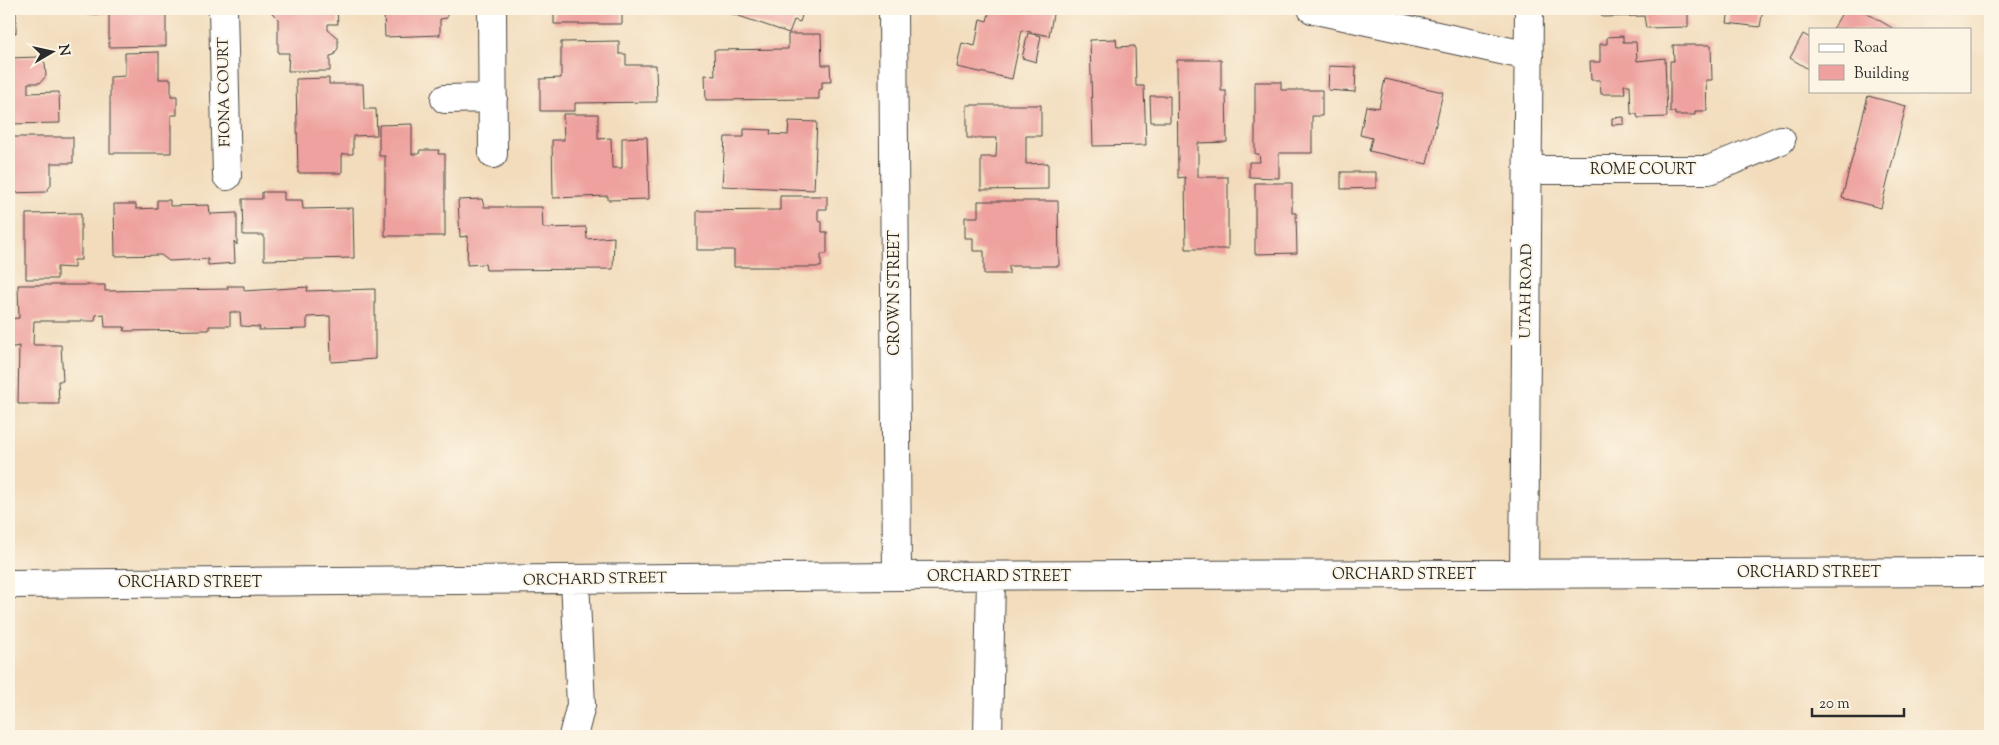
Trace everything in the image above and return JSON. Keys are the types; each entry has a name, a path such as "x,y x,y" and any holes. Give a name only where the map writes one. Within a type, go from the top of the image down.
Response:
{"street":[{"name":"FIONA COURT","path":"223,9 227,176"},
{"path":"492,9 493,154"},
{"name":"CROWN STREET","path":"894,9 898,576"},
{"path":"1312,9 1529,56"},
{"name":"UTAH ROAD","path":"1524,574 1529,9"},
{"path":"445,99 493,98"},
{"name":"ROME COURT","path":"1528,170 1709,170 1780,140"},
{"name":"ORCHARD STREET","path":"9,584 898,576 1990,572"},
{"path":"988,736 991,577"},
{"path":"573,736 581,705 574,580"}],"building":[{"path":"9,9 16,9 16,33 9,33"},
{"path":"88,9 166,9 166,46 109,47 109,14 88,14"},
{"path":"271,9 337,9 338,24 328,24 328,30 338,38 338,48 334,55 330,56 330,71 288,71 289,53 278,53 278,19"},
{"path":"379,9 447,9 447,18 440,19 440,35 385,37 384,12 379,12"},
{"path":"554,9 622,9 622,24 554,24"},
{"path":"718,9 804,9 800,22 794,20 789,33"},
{"path":"990,9 1054,9 1049,36 1022,30 1012,79 957,67 962,43 975,46 980,19 987,21"},
{"path":"1601,9 1688,9 1688,27 1646,28 1644,16 1602,17"},
{"path":"1729,9 1763,9 1760,27 1727,23"},
{"path":"1844,9 1860,9 1892,28 1834,28"},
{"path":"1028,33 1041,36 1036,62 1022,58"},
{"path":"788,34 821,34 822,65 830,65 831,82 822,82 822,89 819,90 819,99 706,100 705,75 715,76 714,50 788,49"},
{"path":"1803,34 1809,37 1809,69 1790,58"},
{"path":"1623,36 1623,42 1636,42 1637,61 1665,58 1667,117 1638,118 1637,114 1631,114 1630,85 1624,85 1625,94 1601,94 1600,80 1591,80 1590,62 1600,62 1600,44 1607,44 1607,37"},
{"path":"1116,39 1117,47 1135,46 1136,86 1144,86 1146,145 1093,146 1090,40"},
{"path":"619,41 619,54 626,54 626,65 656,65 657,102 575,103 575,111 540,111 540,79 561,78 561,42"},
{"path":"1673,45 1711,45 1712,80 1706,80 1707,111 1695,111 1695,115 1675,115 1675,112 1670,112 1670,61 1674,61"},
{"path":"159,52 159,79 171,79 171,96 177,96 177,115 171,115 171,153 110,153 110,77 125,76 125,53"},
{"path":"39,57 45,63 46,76 40,83 28,83 28,93 59,92 60,123 9,124 9,58"},
{"path":"1177,60 1221,60 1221,91 1226,91 1227,142 1198,143 1198,177 1228,177 1228,249 1186,249 1185,177 1178,178"},
{"path":"1329,66 1356,67 1355,92 1328,90"},
{"path":"329,78 329,84 363,84 364,109 376,109 377,135 353,136 353,154 342,154 342,173 298,173 296,79"},
{"path":"1385,79 1443,92 1427,164 1369,151 1372,138 1360,135 1366,106 1379,108"},
{"path":"1255,82 1281,82 1281,90 1322,90 1322,116 1312,116 1312,153 1279,153 1279,178 1249,177 1249,162 1260,162 1259,154 1255,154"},
{"path":"1150,96 1170,96 1170,122 1151,122"},
{"path":"1868,96 1906,106 1881,208 1842,198"},
{"path":"967,105 1041,105 1041,136 1026,136 1026,164 1048,163 1048,189 981,190 981,157 996,157 997,138 967,138"},
{"path":"563,114 598,114 598,139 611,138 612,168 622,168 622,138 647,137 649,199 608,200 608,196 553,198 552,140 564,140"},
{"path":"1624,117 1624,124 1612,125 1612,118"},
{"path":"789,121 817,122 814,190 722,186 725,137 744,137 744,129 771,130 770,134 788,135"},
{"path":"412,124 412,154 419,154 420,150 439,150 438,154 445,154 445,236 385,236 385,156 379,156 379,125"},
{"path":"9,137 73,137 73,163 51,163 51,185 46,192 9,193"},
{"path":"1341,172 1376,172 1376,188 1341,189"},
{"path":"1255,183 1292,183 1292,213 1296,213 1297,253 1255,254"},
{"path":"262,192 284,192 284,200 302,200 303,209 353,208 354,258 264,260 264,235 243,235 242,199 262,199"},
{"path":"780,196 827,196 827,209 818,209 818,221 822,222 822,232 827,232 827,254 821,254 821,267 734,267 734,250 697,250 697,211 780,210"},
{"path":"482,199 484,207 542,207 543,228 586,227 587,239 614,237 613,269 486,270 485,264 467,265 468,236 460,237 458,200"},
{"path":"157,200 170,200 170,206 209,205 210,214 237,213 237,245 234,241 235,263 208,265 208,259 169,261 161,255 115,256 114,204 136,204 136,209 157,208"},
{"path":"978,201 1058,201 1059,266 1009,266 1009,274 984,274 984,251 973,251 973,238 965,238 965,217 978,217"},
{"path":"81,213 81,260 74,260 74,268 57,267 57,279 26,279 26,214"},
{"path":"18,285 105,285 105,291 228,289 227,286 244,286 244,291 308,287 307,291 375,289 375,359 331,362 330,316 307,317 307,329 259,330 260,327 241,326 240,312 230,312 230,326 209,326 209,330 124,331 125,327 105,327 104,314 96,315 95,321 34,321 33,345 61,345 63,381 58,381 59,404 18,404 19,346 9,348 9,319 19,318"}]}
